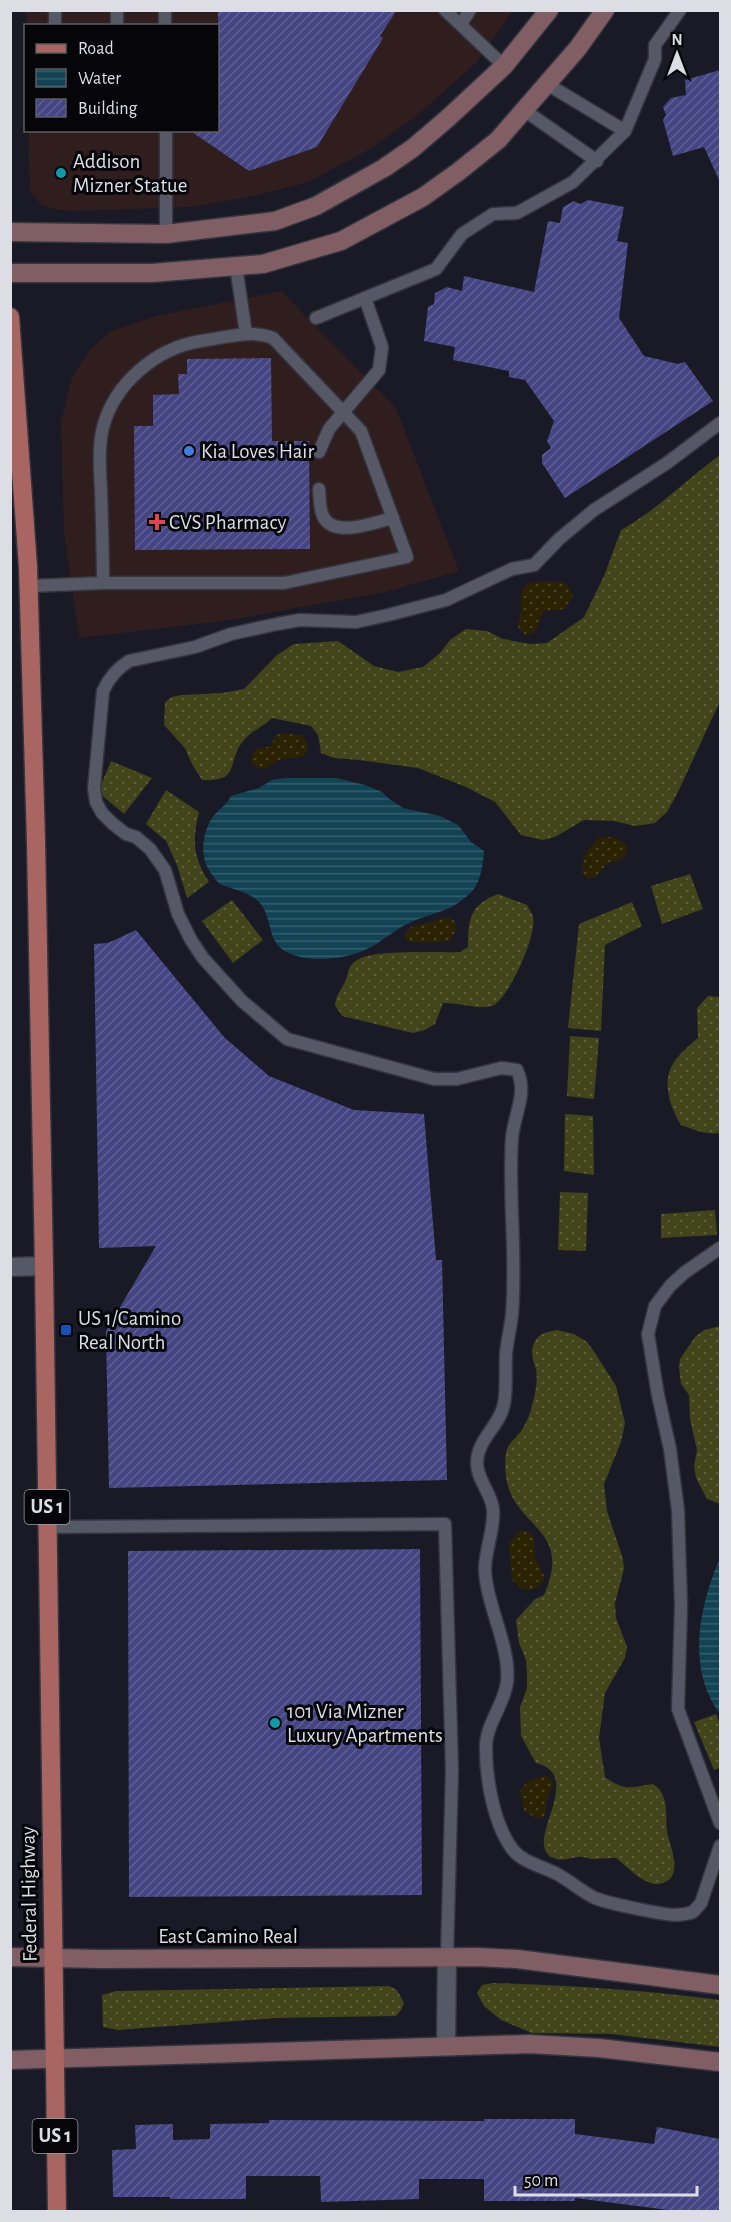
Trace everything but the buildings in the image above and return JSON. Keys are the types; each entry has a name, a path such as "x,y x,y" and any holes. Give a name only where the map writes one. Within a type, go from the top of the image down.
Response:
{"main road":[{"name":"Federal Highway","path":"10,317 29,586 36,842 57,2211"}],"street":[{"path":"10,232 166,234 275,221 316,206 357,185 413,148 504,66 549,10"},
{"path":"10,273 152,273 263,264 341,241 423,197 498,140 578,48 605,10"},
{"path":"10,1267 44,1266"},
{"name":"East Camino Real","path":"10,1957 517,1959 720,1985"},
{"path":"446,2045 447,1957"},
{"path":"10,2060 529,2044 599,2048 720,2062"}],"lane":[{"path":"446,10 504,66"},
{"path":"461,24 470,10"},
{"path":"316,318 436,269 462,234 493,214 517,213 573,182 626,131 655,59 655,45 680,10"},
{"path":"547,84 626,131"},
{"path":"524,110 597,161"},
{"path":"166,132 166,234"},
{"path":"236,266 246,334"},
{"path":"319,452 329,429 379,370 382,358 379,337 365,298"},
{"path":"29,586 104,583 284,583 407,556 361,431 273,338 263,334 246,334 183,344 157,356 140,370 114,400 103,427 100,453 104,583"},
{"path":"720,423 667,464 594,510 559,539 534,565 512,569 446,600 388,615 356,622 300,620 277,624 231,634 195,647 129,661 109,678 103,691 94,788 96,802 102,813 126,834 136,837 150,849 165,870 178,914 202,958 242,1001 287,1039 434,1079 457,1079 501,1068 517,1070 522,1081 520,1107 515,1117 510,1158 512,1314 506,1352 505,1396 501,1414 483,1441 477,1464 483,1485 489,1492 493,1509 494,1521 485,1571 501,1640 507,1683 492,1721 486,1746 490,1787 498,1820 501,1831 508,1842 524,1860 561,1876 598,1900 671,1915 693,1912 701,1903 720,1846"},
{"path":"319,489 321,509 325,520 333,526 357,527 393,518"},
{"path":"720,1248 670,1286 656,1306 648,1334 670,1449 678,1510 681,1615 678,1709 720,1823"},
{"path":"47,1527 446,1524 452,1770 447,1957"}],"shaded area":[{"path":"26,11 513,11 477,62 414,118 368,150 308,182 255,196 191,207 72,211 41,205 30,190 28,132 219,132 219,24 27,24"},
{"path":"281,291 396,408 459,571 386,592 223,621 79,638 64,532 61,421 72,377 89,351 111,331 156,316"}],"green space":[{"path":"720,455 720,701 678,792 667,812 655,823 635,826 614,821 584,820 555,837 543,840 521,835 495,802 466,787 418,768 334,758 321,753 318,735 311,726 272,718 245,739 228,773 215,780 202,780 185,748 164,725 165,702 172,697 244,689 277,655 294,644 338,641 374,666 398,672 423,667 440,653 450,640 466,629 487,631 503,639 530,644 547,643 584,617 604,576 621,530 659,504"},
{"path":"111,761 152,778 124,814 98,792"},
{"path":"166,790 199,812 195,832 195,849 209,882 187,898 177,865 166,841 146,824"},
{"path":"690,874 703,909 662,924 651,886"},
{"path":"498,894 527,905 533,917 533,926 521,964 507,990 494,1005 483,1007 443,1003 435,1024 413,1033 342,1016 335,1005 353,963 377,954 460,952 468,947 472,914 482,903"},
{"path":"232,900 263,940 233,963 202,921"},
{"path":"632,902 642,926 605,945 601,1031 568,1028 579,924"},
{"path":"708,996 720,997 720,1133 700,1132 681,1125 668,1094 670,1070 682,1052 698,1038 697,1008"},
{"path":"570,1036 599,1038 594,1099 567,1096"},
{"path":"565,1114 593,1116 594,1175 564,1171"},
{"path":"560,1192 588,1193 586,1251 558,1250"},
{"path":"715,1210 717,1235 661,1238 661,1214"},
{"path":"720,1326 720,1504 707,1499 696,1478 694,1466 697,1450 690,1419 689,1395 681,1384 679,1367 680,1359 695,1337 704,1330"},
{"path":"557,1330 574,1334 587,1342 616,1386 625,1423 621,1442 604,1484 607,1511 623,1559 624,1569 615,1603 616,1618 627,1647 625,1658 605,1693 599,1738 605,1777 623,1787 653,1784 665,1800 674,1871 672,1877 659,1884 642,1879 616,1858 556,1859 546,1852 544,1841 555,1796 556,1782 550,1770 536,1763 521,1736 520,1707 527,1688 527,1674 526,1660 519,1643 516,1620 535,1599 544,1595 551,1573 552,1556 548,1543 540,1531 513,1498 506,1479 505,1456 508,1447 526,1422 533,1402 537,1378 532,1353 534,1343 541,1335"},
{"path":"716,1714 720,1724 720,1768 714,1770 694,1722"},
{"path":"492,1983 606,1988 720,2000 720,2047 612,2034 532,2033 501,2020 484,2006 477,1993 482,1985"},
{"path":"389,1986 397,1990 404,2003 396,2016 276,2018 118,2030 103,2027 102,1995 116,1991"}],"sand":[{"path":"560,581 567,584 573,596 565,609 544,611 535,632 525,635 518,626 522,592 528,584"},
{"path":"284,733 302,735 308,744 307,752 301,757 281,759 264,769 257,768 251,762 254,751 271,746 276,735"},
{"path":"600,837 614,837 627,845 627,853 622,859 608,863 596,877 586,878 582,872 584,857 592,844"},
{"path":"448,917 455,921 456,930 451,940 428,943 405,940 406,932 411,927"},
{"path":"519,1531 529,1531 534,1538 535,1557 544,1576 540,1586 530,1590 522,1589 512,1580 509,1543"},
{"path":"545,1775 551,1780 552,1786 542,1819 524,1811 520,1791 527,1782"}],"water":[{"path":"336,778 365,785 382,792 403,808 440,816 458,825 471,842 484,851 476,886 458,903 409,923 358,953 336,958 313,959 283,950 274,939 266,914 259,902 247,894 219,883 206,865 203,850 208,826 231,796 259,788 272,780"},
{"path":"720,1558 720,1714 709,1696 703,1677 699,1637 706,1596"}],"place":[{"name":"Addison Mizner Statue","path":"61,173"},
{"name":"Kia Loves Hair","path":"189,451"},
{"name":"CVS Pharmacy","path":"157,522"},
{"name":"US 1/Camino Real North","path":"66,1330"},
{"name":"101 Via Mizner Luxury Apartments","path":"275,1723"}]}
